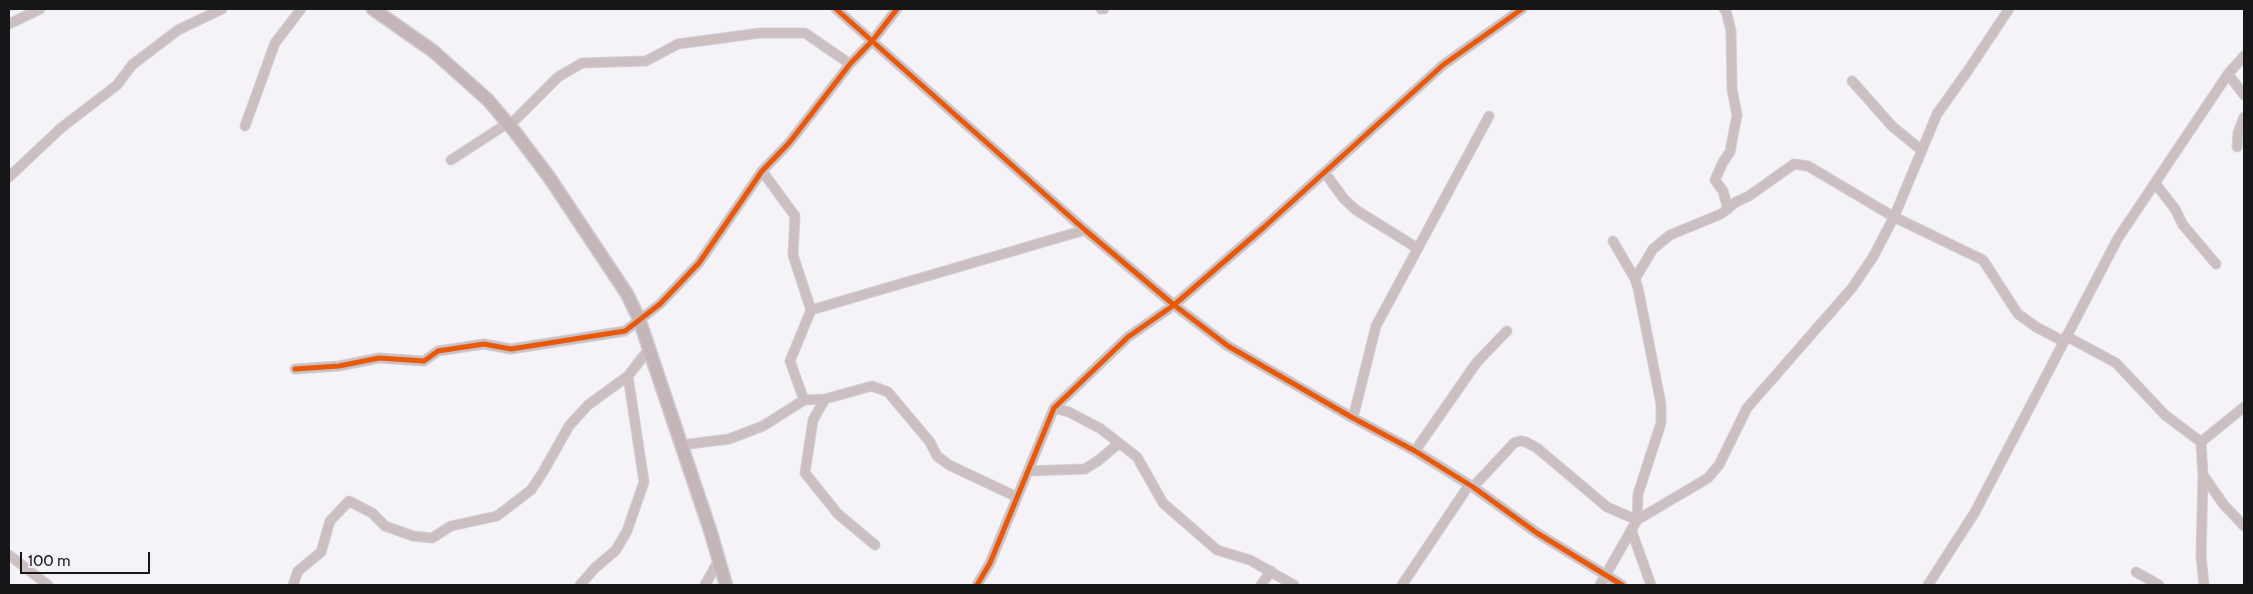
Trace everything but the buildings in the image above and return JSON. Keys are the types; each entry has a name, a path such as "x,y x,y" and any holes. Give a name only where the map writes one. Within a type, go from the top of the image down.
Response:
{"street":[{"path":"9,24 40,9"},
{"path":"9,177 61,128 117,84 132,65 178,30 222,9"},
{"path":"244,126 275,43 301,9"},
{"path":"373,9 433,51 488,100 510,125 580,221 627,294 639,318 726,585"},
{"path":"836,9 1085,230 1228,346 1353,418 1415,451 1471,486 1536,533 1622,585"},
{"path":"295,369 339,366 379,358 424,361 438,351 484,344 510,348 625,331 639,318 660,304 699,263 762,171 784,148 850,64 873,40 896,9"},
{"path":"977,585 990,563 1054,408 1128,338 1174,304 1325,173 1443,65 1522,9"},
{"path":"1724,9 1731,31 1732,89 1737,115 1730,152 1722,162 1715,180 1724,191 1728,208"},
{"path":"1638,520 1704,482 1719,465 1747,408 1852,288 1874,257 1894,217 1936,114 2009,9"},
{"path":"451,160 508,123 510,125 558,77 582,63 646,61 678,44 760,33 805,33 850,64"},
{"path":"1928,585 1975,512 2118,238 2228,74 2244,56"},
{"path":"2228,74 2244,95"},
{"path":"1852,81 1892,126 1921,150"},
{"path":"1353,418 1376,326 1489,116"},
{"path":"2237,147 2238,133 2244,117"},
{"path":"1635,279 1653,250 1670,235 1720,214 1794,164 1808,166 1894,217 1983,260 2018,314 2036,327 2116,363 2165,415 2201,442"},
{"path":"762,171 795,216 793,255 811,310 790,361 804,400"},
{"path":"1325,173 1344,199 1356,210 1417,248"},
{"path":"2155,183 2175,209 2183,225 2216,264"},
{"path":"811,310 1085,230"},
{"path":"1600,585 1638,520 1638,494 1661,423 1661,404 1635,279 1613,241"},
{"path":"1415,451 1477,362 1507,331"},
{"path":"293,585 298,572 321,552 330,520 349,501 372,513 385,526 413,536 432,538 451,526 496,516 531,490 544,472 569,426 588,405 628,376 649,349"},
{"path":"580,585 595,568 616,550 627,531 644,482 628,376"},
{"path":"681,445 730,439 763,426 804,400 825,399 872,386 888,392 930,442 937,456 949,465 1017,497"},
{"path":"825,399 813,420 805,473 838,514 875,546"},
{"path":"2201,442 2244,407"},
{"path":"1054,408 1068,412 1101,429 1137,456 1163,503 1217,550 1250,560 1294,585"},
{"path":"1402,585 1471,486 1514,444 1520,441 1537,448 1607,507 1638,520"},
{"path":"2201,442 2201,556 2204,585"},
{"path":"1028,471 1085,468 1099,460 1119,443"},
{"path":"2202,475 2224,505 2244,526"},
{"path":"1632,532 1651,585"},
{"path":"9,555 48,585"},
{"path":"705,585 718,560"},
{"path":"1261,585 1271,571"},
{"path":"2136,572 2159,585"}],"cycle path":[{"path":"836,9 1085,230 1174,305 1228,346 1353,418 1415,451 1473,487 1537,533 1622,585"},
{"path":"295,369 339,366 379,358 424,361 438,351 484,344 511,349 625,331 660,304 699,263 762,171 789,143 850,64 873,40 897,9"},
{"path":"977,585 990,563 1054,408 1128,337 1174,305 1263,228 1443,65 1522,9"}]}
